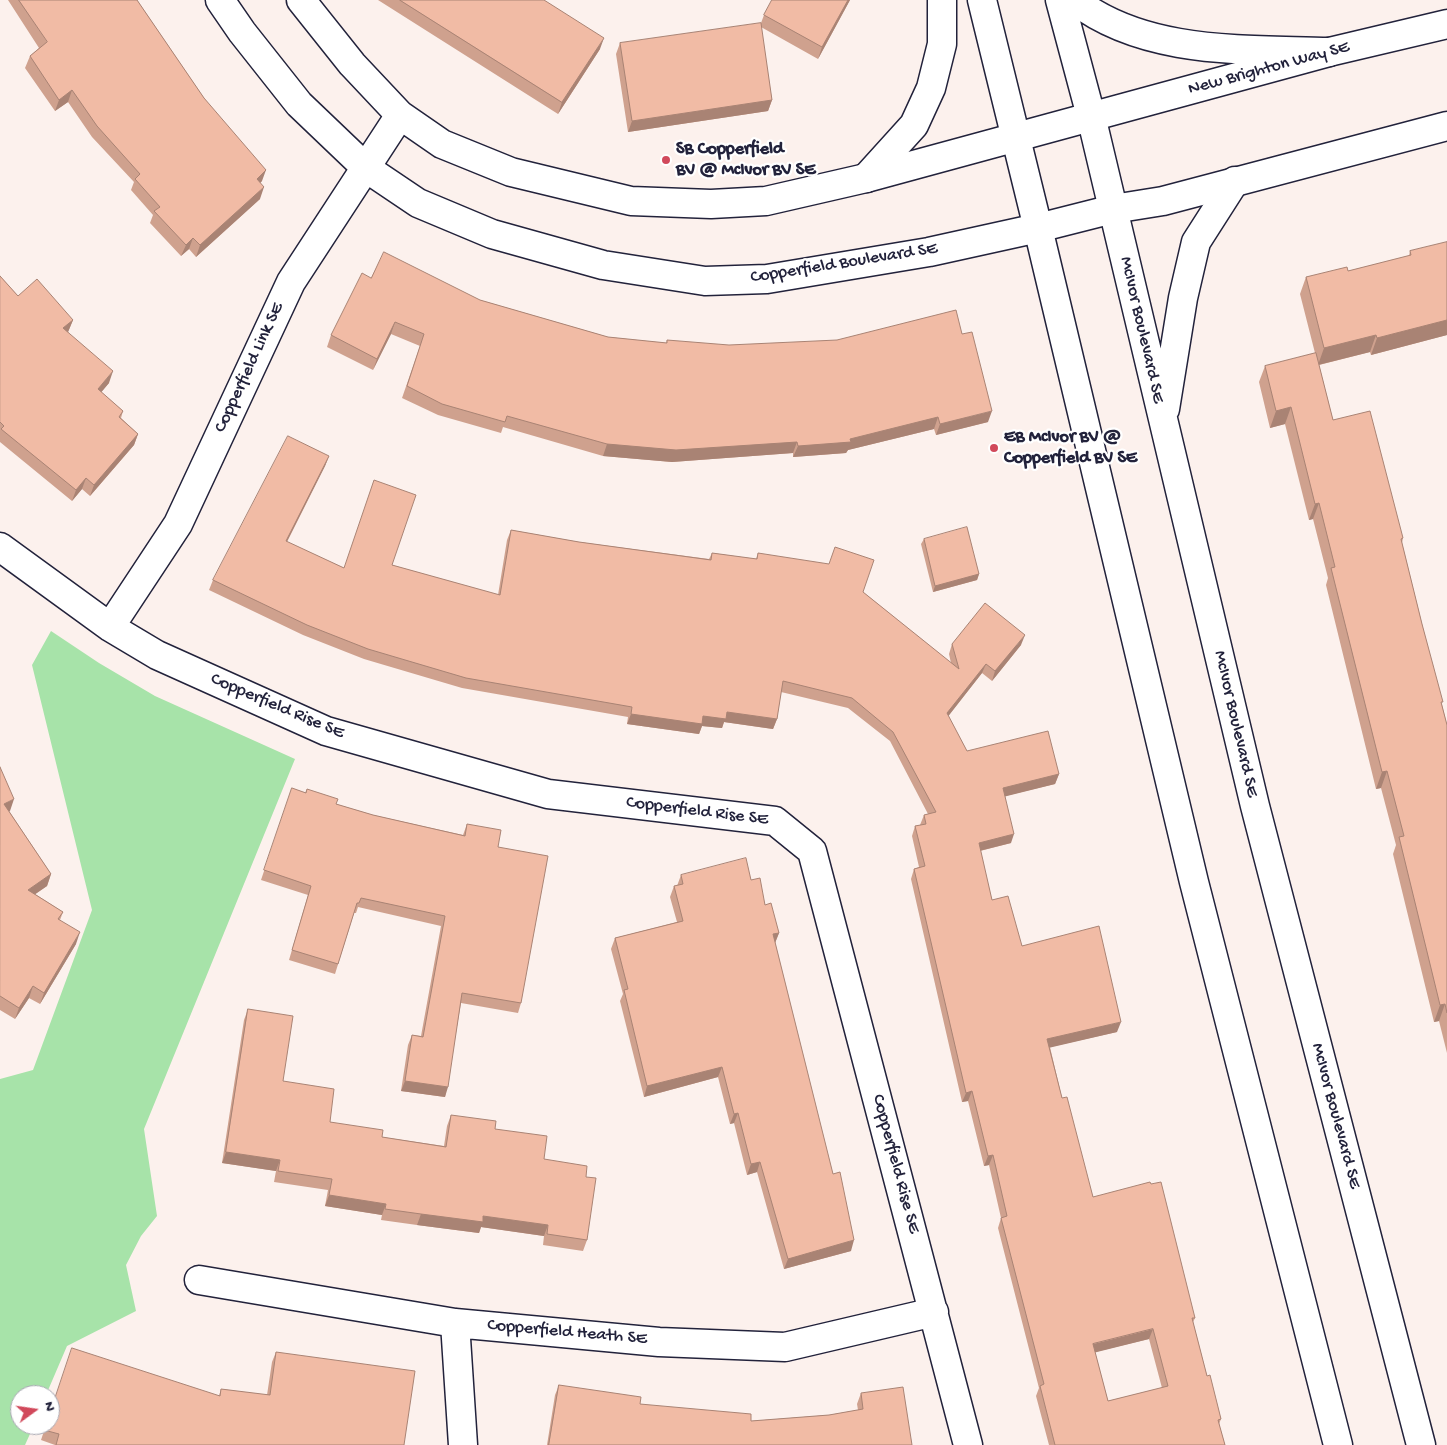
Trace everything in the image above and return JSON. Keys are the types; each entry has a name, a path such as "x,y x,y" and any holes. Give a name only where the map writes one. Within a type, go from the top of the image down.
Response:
{"street":[{"name":"Copperfield Boulevard SE","path":"220,0 242,32 299,104 366,168 418,203 492,234 603,266 705,281 767,279 929,252 1113,209"},
{"path":"301,0 352,64 400,115 442,144 511,172 632,201 711,204 766,201 866,178 1091,116"},
{"path":"866,178 914,125 931,88 942,44 942,0"},
{"path":"982,0 1194,882 1338,1445"},
{"name":"McIvor Boulevard SE","path":"1060,0 1091,116 1255,806 1421,1445"},
{"path":"1074,0 1120,28 1199,47 1329,52"},
{"name":"New Brighton Way SE","path":"1091,116 1329,52 1447,24"},
{"name":"Copperfield Link SE","path":"110,627 178,524 291,282 400,115"},
{"path":"1113,209 1163,201 1447,126"},
{"path":"1163,420 1183,298 1196,242 1235,182"},
{"name":"Copperfield Rise SE","path":"0,547 110,627 157,655 326,731 548,794 775,821 812,851 968,1445"},
{"name":"Copperfield Heath SE","path":"199,1280 455,1323 659,1342 785,1347 934,1312"},
{"path":"455,1323 464,1445"}],"green space":[{"path":"51,631 99,663 155,696 295,759 144,1129 157,1216 141,1236 126,1265 136,1311 67,1346 50,1385 10,1385 10,1435 30,1435 25,1445 0,1445 0,1079 33,1070 92,910 32,665"}],"building":[{"path":"19,0 137,0 204,98 266,170 257,179 264,187 200,245 193,238 186,245 154,211 160,207 135,179 140,174 97,126 72,90 59,100 30,56 47,42"},
{"path":"400,0 544,0 604,38 562,102"},
{"path":"772,0 848,0 822,47 764,15"},
{"path":"761,23 772,100 632,121 620,43"},
{"path":"1447,242 1447,320 1377,338 1376,335 1324,348 1306,277 1347,267 1348,271 1411,255 1410,251"},
{"path":"384,252 480,300 608,337 667,343 667,340 729,345 837,340 956,310 962,334 972,332 992,411 940,424 938,417 850,439 851,442 798,446 797,442 676,450 607,444 507,416 505,422 442,404 407,386 424,334 395,322 377,359 331,335 362,273 371,278"},
{"path":"0,276 18,296 37,279 73,320 63,328 113,371 98,389 123,411 119,417 138,434 94,485 86,478 76,490 1,429 4,426 0,422"},
{"path":"1316,353 1333,420 1370,411 1443,702 1441,702 1447,725 1447,1013 1445,1004 1440,1005 1399,837 1404,836 1387,771 1382,772 1331,568 1335,567 1319,503 1315,504 1291,407 1276,411 1265,366"},
{"path":"288,436 329,456 286,541 344,568 374,480 416,495 392,565 500,595 511,530 579,542 711,560 712,553 757,559 758,553 829,564 835,547 874,560 863,592 959,669 952,644 985,603 1025,635 995,671 986,664 947,713 967,751 1048,731 1059,774 1003,788 1014,834 979,843 992,900 1008,896 1022,946 1099,926 1121,1022 1047,1039 1062,1098 1067,1097 1093,1197 1150,1182 1151,1184 1161,1182 1195,1318 1192,1318 1207,1376 1210,1375 1221,1419 1218,1420 1225,1445 1055,1445 1040,1386 1044,1384 1001,1218 1007,1216 993,1155 988,1156 972,1091 966,1093 914,869 925,866 915,826 926,824 924,815 936,812 893,732 852,698 783,681 777,719 727,712 726,719 703,716 702,724 631,714 632,707 466,678 368,649 307,625 213,580","holes":["1153,1329 1168,1386 1108,1401 1093,1344"]},
{"path":"967,527 979,574 935,586 924,539"},
{"path":"0,767 14,799 4,804 51,874 28,890 63,912 58,919 80,932 44,993 33,986 19,1008 0,996"},
{"path":"292,788 306,793 307,789 338,799 336,804 373,815 465,836 467,824 501,830 498,847 548,856 521,1003 462,993 448,1087 405,1081 412,1035 423,1037 445,916 361,898 359,903 357,903 338,964 292,950 311,886 264,870"},
{"path":"746,858 751,880 760,878 765,905 771,903 779,933 773,934 833,1174 840,1172 854,1240 788,1259 760,1162 751,1164 738,1113 734,1114 722,1067 647,1086 624,990 628,989 615,938 683,921 674,886 683,884 681,875"},
{"path":"248,1009 293,1016 283,1081 334,1089 330,1122 383,1130 382,1137 446,1147 451,1115 496,1121 495,1129 547,1136 544,1159 587,1166 586,1177 596,1178 587,1240 547,1234 548,1225 483,1216 483,1222 385,1209 386,1204 329,1195 332,1179 278,1171 280,1160 226,1152"},
{"path":"72,1348 220,1396 221,1389 270,1395 276,1352 415,1371 404,1445 56,1445 60,1435 59,1385"},
{"path":"559,1385 641,1397 640,1404 751,1414 751,1421 829,1415 863,1409 861,1393 903,1387 912,1445 549,1445"}],"place":[{"name":"SB Copperfield BV @ McIvor BV SE","path":"666,160"},
{"name":"EB McIvor BV @ Copperfield BV SE","path":"994,448"}]}
